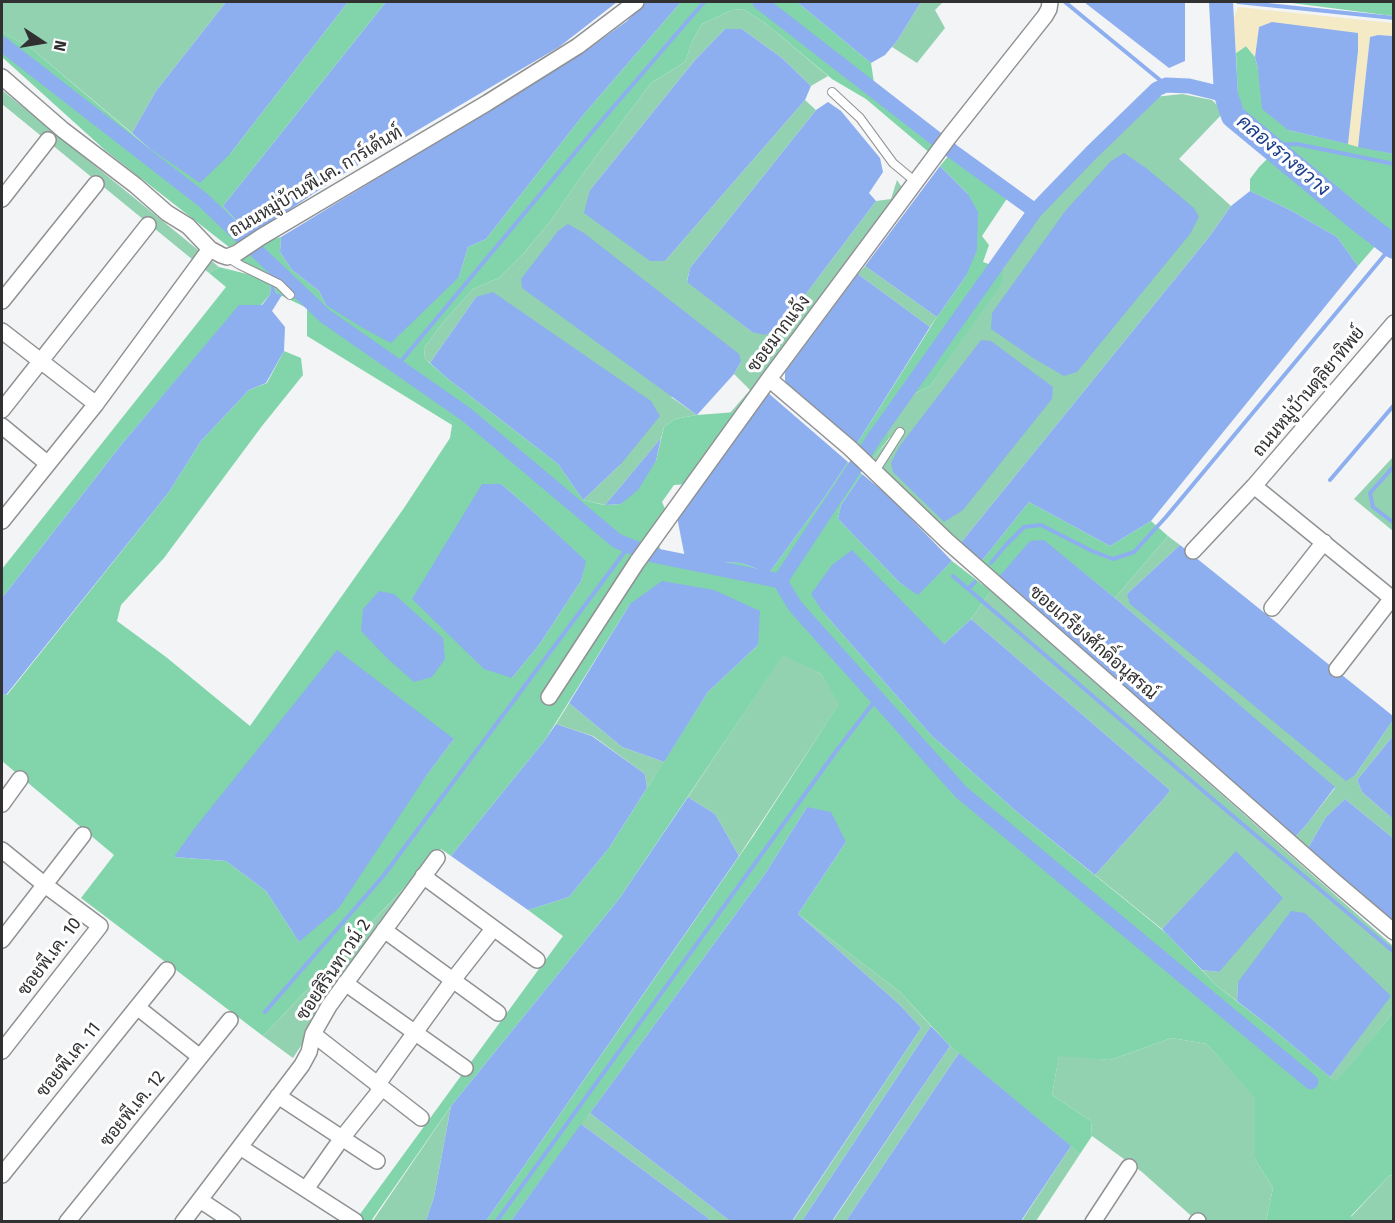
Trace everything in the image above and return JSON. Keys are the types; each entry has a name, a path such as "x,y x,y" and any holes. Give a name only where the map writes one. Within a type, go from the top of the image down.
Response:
{"street":[{"name":"ถนนหมู่บ้านพี.เค. การ์เด้นท์","path":"2,77 63,130 135,185 167,213 188,226 210,249 221,255 232,255 487,103 578,46 636,2"},
{"name":"ซอยมากแจ้ง","path":"549,697 637,562 950,137 1045,16 1050,2"},
{"path":"2,199 48,140"},
{"path":"2,301 96,184"},
{"path":"2,410 148,225"},
{"path":"2,521 96,404 210,249"},
{"name":"ถนนหมู่บ้านดุลิยาทิพย์","path":"1193,551 1254,486 1394,322"},
{"path":"2,332 96,404"},
{"name":"ซอยเกรียงศักดิ์อนุสรณ์","path":"769,380 850,448 947,541 1394,932"},
{"path":"2,426 48,464"},
{"path":"1254,486 1393,599 1337,669"},
{"path":"1272,608 1324,543"},
{"path":"2,804 20,779"},
{"path":"2,940 83,835"},
{"name":"ซอยพี.เค. 10","path":"2,850 100,926 2,1051"},
{"name":"ซอยสิรินทาวน์ 2","path":"183,1221 302,1065 309,1052 313,1034 329,1006 437,858"},
{"path":"423,876 537,960"},
{"path":"306,1189 453,980 493,929"},
{"path":"384,930 498,1013"},
{"name":"ซอยพี.เค. 11","path":"2,1175 166,970"},
{"path":"345,983 465,1068"},
{"path":"137,1007 200,1057"},
{"name":"ซอยพี.เค. 12","path":"67,1221 230,1020"},
{"path":"313,1034 421,1118"},
{"path":"279,1096 377,1161"},
{"path":"240,1147 355,1221"},
{"path":"1093,1221 1129,1167"},
{"path":"200,1200 233,1221"}],"lane":[{"path":"832,92 860,118 892,163 917,183"},
{"path":"232,255 234,262 279,284 290,295"},
{"path":"871,468 900,432"}],"green space":[{"path":"2,2 226,2 156,91 132,133 32,49 2,32"},
{"path":"348,2 386,2 223,206 251,236 229,247 106,151 2,57 2,32 32,49 149,148 230,154"},
{"path":"681,2 797,2 871,63 874,83 940,137 931,154 866,99 832,79 765,23 743,9 732,10 702,24 685,62 651,83 552,219 524,253 499,278 473,289 424,348 425,359 558,464 583,500 604,505 621,504 656,461 664,427 675,419 737,412 689,484 674,485 662,502 666,511 659,546 662,553 701,561 741,563 769,573 848,462 862,474 841,505 838,519 900,583 918,594 952,561 991,591 971,619 944,644 823,612 931,735 1017,812 1166,933 1217,986 1336,1082 1393,1013 1393,1176 1390,1175 1351,1216 1355,1221 1266,1221 1273,1188 1255,1159 1255,1098 1207,1044 1172,1038 1110,1060 1059,1056 1052,1095 1091,1121 1092,1136 1080,1154 950,1046 900,992 798,914 846,842 807,807 765,874 511,1221 486,1221 754,835 839,704 821,674 783,655 619,899 451,1106 371,1221 355,1221 563,936 528,910 569,897 609,848 708,692 758,645 630,604 545,740 451,856 441,849 263,1036 81,898 114,855 2,761 2,693 7,695 169,492 201,441 249,390 267,383 284,351 301,358 303,375 262,426 164,558 121,605 117,621 166,657 250,726 404,508 450,438 452,425 307,336 307,308 276,293 269,276 238,260 270,240 281,237 280,252 292,270 319,291 326,305 459,277 468,247 486,239 584,114","holes":["482,484 501,484 585,561 581,581 539,645 512,678","454,739 299,942 266,891 226,861 174,857"]},
{"path":"921,2 943,2 935,10 945,28 917,63 892,47"},
{"path":"1284,2 1393,2 1393,16"},
{"path":"743,9 765,23 828,76 811,86 782,58 742,29 725,29 695,60 590,190 665,261 805,100 816,110 690,268 687,281 752,332 781,327 876,201 891,199 897,180 905,192 737,412 730,413 750,390 734,374 741,362 671,397 697,415 675,419 664,427 661,438 605,505 583,500 621,464 476,297 430,363 425,359 424,348 473,289 499,278 524,253 552,219 651,83 685,62 702,24 732,10"},
{"path":"1246,46 1255,57 1258,69 1288,130 1393,154 1393,241 1253,127 1238,99 1236,53"},
{"path":"2,90 219,267 209,273 2,104"},
{"path":"1182,94 1212,100 1224,112 1179,159 1231,206 1209,237 959,545 873,458 890,438 886,429 912,395 930,386 1002,282 1003,269 1045,203 1100,147 1154,97"},
{"path":"955,148 1008,197 982,236 989,245 983,262 1003,269 1003,282 930,386 912,395 886,429 890,437 873,458 856,445 937,317 966,276 968,194 940,166"},
{"path":"1269,157 1377,244 1358,266 1337,237 1292,211 1250,191 1250,179"},
{"path":"865,266 937,317 930,327 858,274"},
{"path":"219,267 247,274 271,284 270,295 261,305 239,306 121,445 2,598 2,569 226,287 209,273"},
{"path":"1393,457 1393,531 1354,499"},
{"path":"1029,502 1110,546 1151,521 1168,536 1115,598 1044,541 997,579 980,563"},
{"path":"1168,536 1180,545 1127,594 1355,775 1393,720 1393,736 1357,780 1362,792 1393,819 1393,838 1345,799 1326,817 1308,848 1295,837 1335,788 1115,598"},
{"path":"991,591 1393,946 1393,1013 1336,1083 1330,1077 1390,996 1238,982 1237,1001 1217,986 1202,970 1219,972 1236,852 1162,929 1095,875 1170,790 971,619"},
{"path":"783,654 821,674 840,703 739,856 715,814 688,797"},
{"path":"569,703 622,747 664,762 647,788 645,774 593,736 556,724"},
{"path":"405,887 293,1058 263,1036"},
{"path":"798,914 900,992 931,1026 802,1221 792,1222 921,1028 901,1006"},
{"path":"1172,1038 1207,1044 1256,1098 1255,1159 1273,1188 1266,1221 1197,1221 1142,1172 1092,1136 1091,1121 1052,1095 1059,1055 1110,1060"},
{"path":"950,1046 959,1053 846,1221 832,1222"},
{"path":"451,1106 434,1197 426,1221 372,1222"},
{"path":"590,1113 730,1221 712,1221 581,1124"},
{"path":"1071,1146 1080,1154 1036,1221 1021,1222"},
{"path":"1390,1175 1393,1176 1393,1221 1355,1221 1351,1217"}],"sand":[{"path":"1238,7 1393,23 1393,36 1370,37 1358,147 1348,144 1358,51 1259,27 1255,57 1246,46 1236,53 1234,17"}],"water":[{"path":"226,2 348,2 230,154 200,183 149,148 132,133 156,91"},
{"path":"386,2 617,2 559,47 338,177 251,236 223,206"},
{"path":"646,2 681,2 584,114 486,239 468,247 459,277 391,343 326,305 319,291 292,270 280,252 281,237 584,52 627,21"},
{"path":"797,2 921,2 897,41 885,55 871,63"},
{"path":"1084,2 1185,2 1185,61 1169,68"},
{"path":"1272,22 1358,33 1348,144 1288,130 1262,109 1255,57 1259,27"},
{"path":"725,29 742,29 782,58 811,86 805,100 665,261 650,261 584,213 590,190 695,60"},
{"path":"1393,36 1393,154 1358,147 1370,37"},
{"path":"828,102 841,111 880,158 883,172 869,193 876,201 781,327 765,335 752,332 687,282 690,268 816,110"},
{"path":"1124,153 1194,208 1199,217 1190,234 1077,372 1064,376 991,329 992,313 1066,210 1111,161"},
{"path":"940,166 968,194 978,212 977,250 966,276 937,317 865,266"},
{"path":"1250,191 1292,211 1337,237 1358,266 1151,521 1110,546 1029,502 980,563 959,545 1209,237 1231,206"},
{"path":"568,224 584,233 739,354 741,362 734,374 697,415 522,288 521,279 558,231"},
{"path":"858,274 930,327 856,445 787,388 785,372"},
{"path":"271,284 276,293 282,295 272,311 285,327 284,351 266,383 249,390 201,441 169,492 6,695 2,693 2,598 121,445 239,305 262,305 270,295"},
{"path":"493,292 651,401 660,416 621,464 583,500 558,464 430,363 476,297"},
{"path":"981,340 991,341 1053,387 1052,399 963,510 944,522 893,472 891,463 899,447"},
{"path":"767,392 848,462 769,573 741,563 685,558 677,517"},
{"path":"661,438 656,461 638,490 621,504 605,505"},
{"path":"862,474 890,497 952,561 918,595 900,583 838,519 841,505"},
{"path":"482,484 501,484 586,561 581,581 539,645 512,678 484,669 412,599"},
{"path":"1044,540 1335,787 1295,837 997,579 1030,541"},
{"path":"1180,545 1393,716 1393,720 1355,775 1346,781 1130,604 1127,594"},
{"path":"852,550 944,644 971,619 1170,790 1095,875 1017,812 931,735 823,612 811,594 832,565"},
{"path":"662,581 714,590 760,611 758,645 708,692 664,762 622,747 569,703 630,604"},
{"path":"379,591 394,594 443,638 445,659 432,677 414,682 361,631 363,609"},
{"path":"337,650 454,739 426,776 339,908 299,942 266,891 226,861 174,857"},
{"path":"556,724 592,736 645,774 647,788 609,848 569,897 528,910 451,856"},
{"path":"1393,736 1393,819 1362,792 1357,780"},
{"path":"688,797 715,814 739,856 486,1221 426,1221 434,1197 451,1106 619,899"},
{"path":"1345,799 1393,838 1393,922 1308,848 1326,817"},
{"path":"807,807 831,812 846,842 798,914 901,1006 921,1028 792,1221 730,1221 590,1113 765,874"},
{"path":"1236,851 1283,898 1219,972 1202,970 1162,929"},
{"path":"1291,911 1305,913 1391,996 1330,1077 1237,1001 1238,982"},
{"path":"931,1026 950,1046 832,1221 802,1221"},
{"path":"959,1053 1071,1146 1021,1221 846,1221"},
{"path":"581,1124 712,1221 511,1221"}],"waterway":[{"path":"397,366 704,2"},
{"path":"760,2 952,151 1035,211"},
{"path":"1065,2 1166,85"},
{"name":"คลองรางขวาง","path":"1221,2 1226,95 1233,116 1394,247"},
{"path":"1238,2 1394,18"},
{"path":"2,44 203,200 325,316 467,415 617,541 652,555 780,581"},
{"path":"1226,95 1189,86 1166,85 1157,89 1035,211 875,437 780,581 795,606 961,792 1311,1082"},
{"path":"1269,145 1297,144 1394,164"},
{"path":"991,563 1024,527 1041,525 1113,559 1134,552 1166,517 1392,246"},
{"path":"1330,480 1394,405"},
{"path":"1394,466 1370,493 1373,507 1394,523"},
{"path":"265,1012 384,875 629,546"},
{"path":"953,576 1394,952"},
{"path":"968,589 975,582"},
{"path":"496,1222 834,754 877,698"}]}
